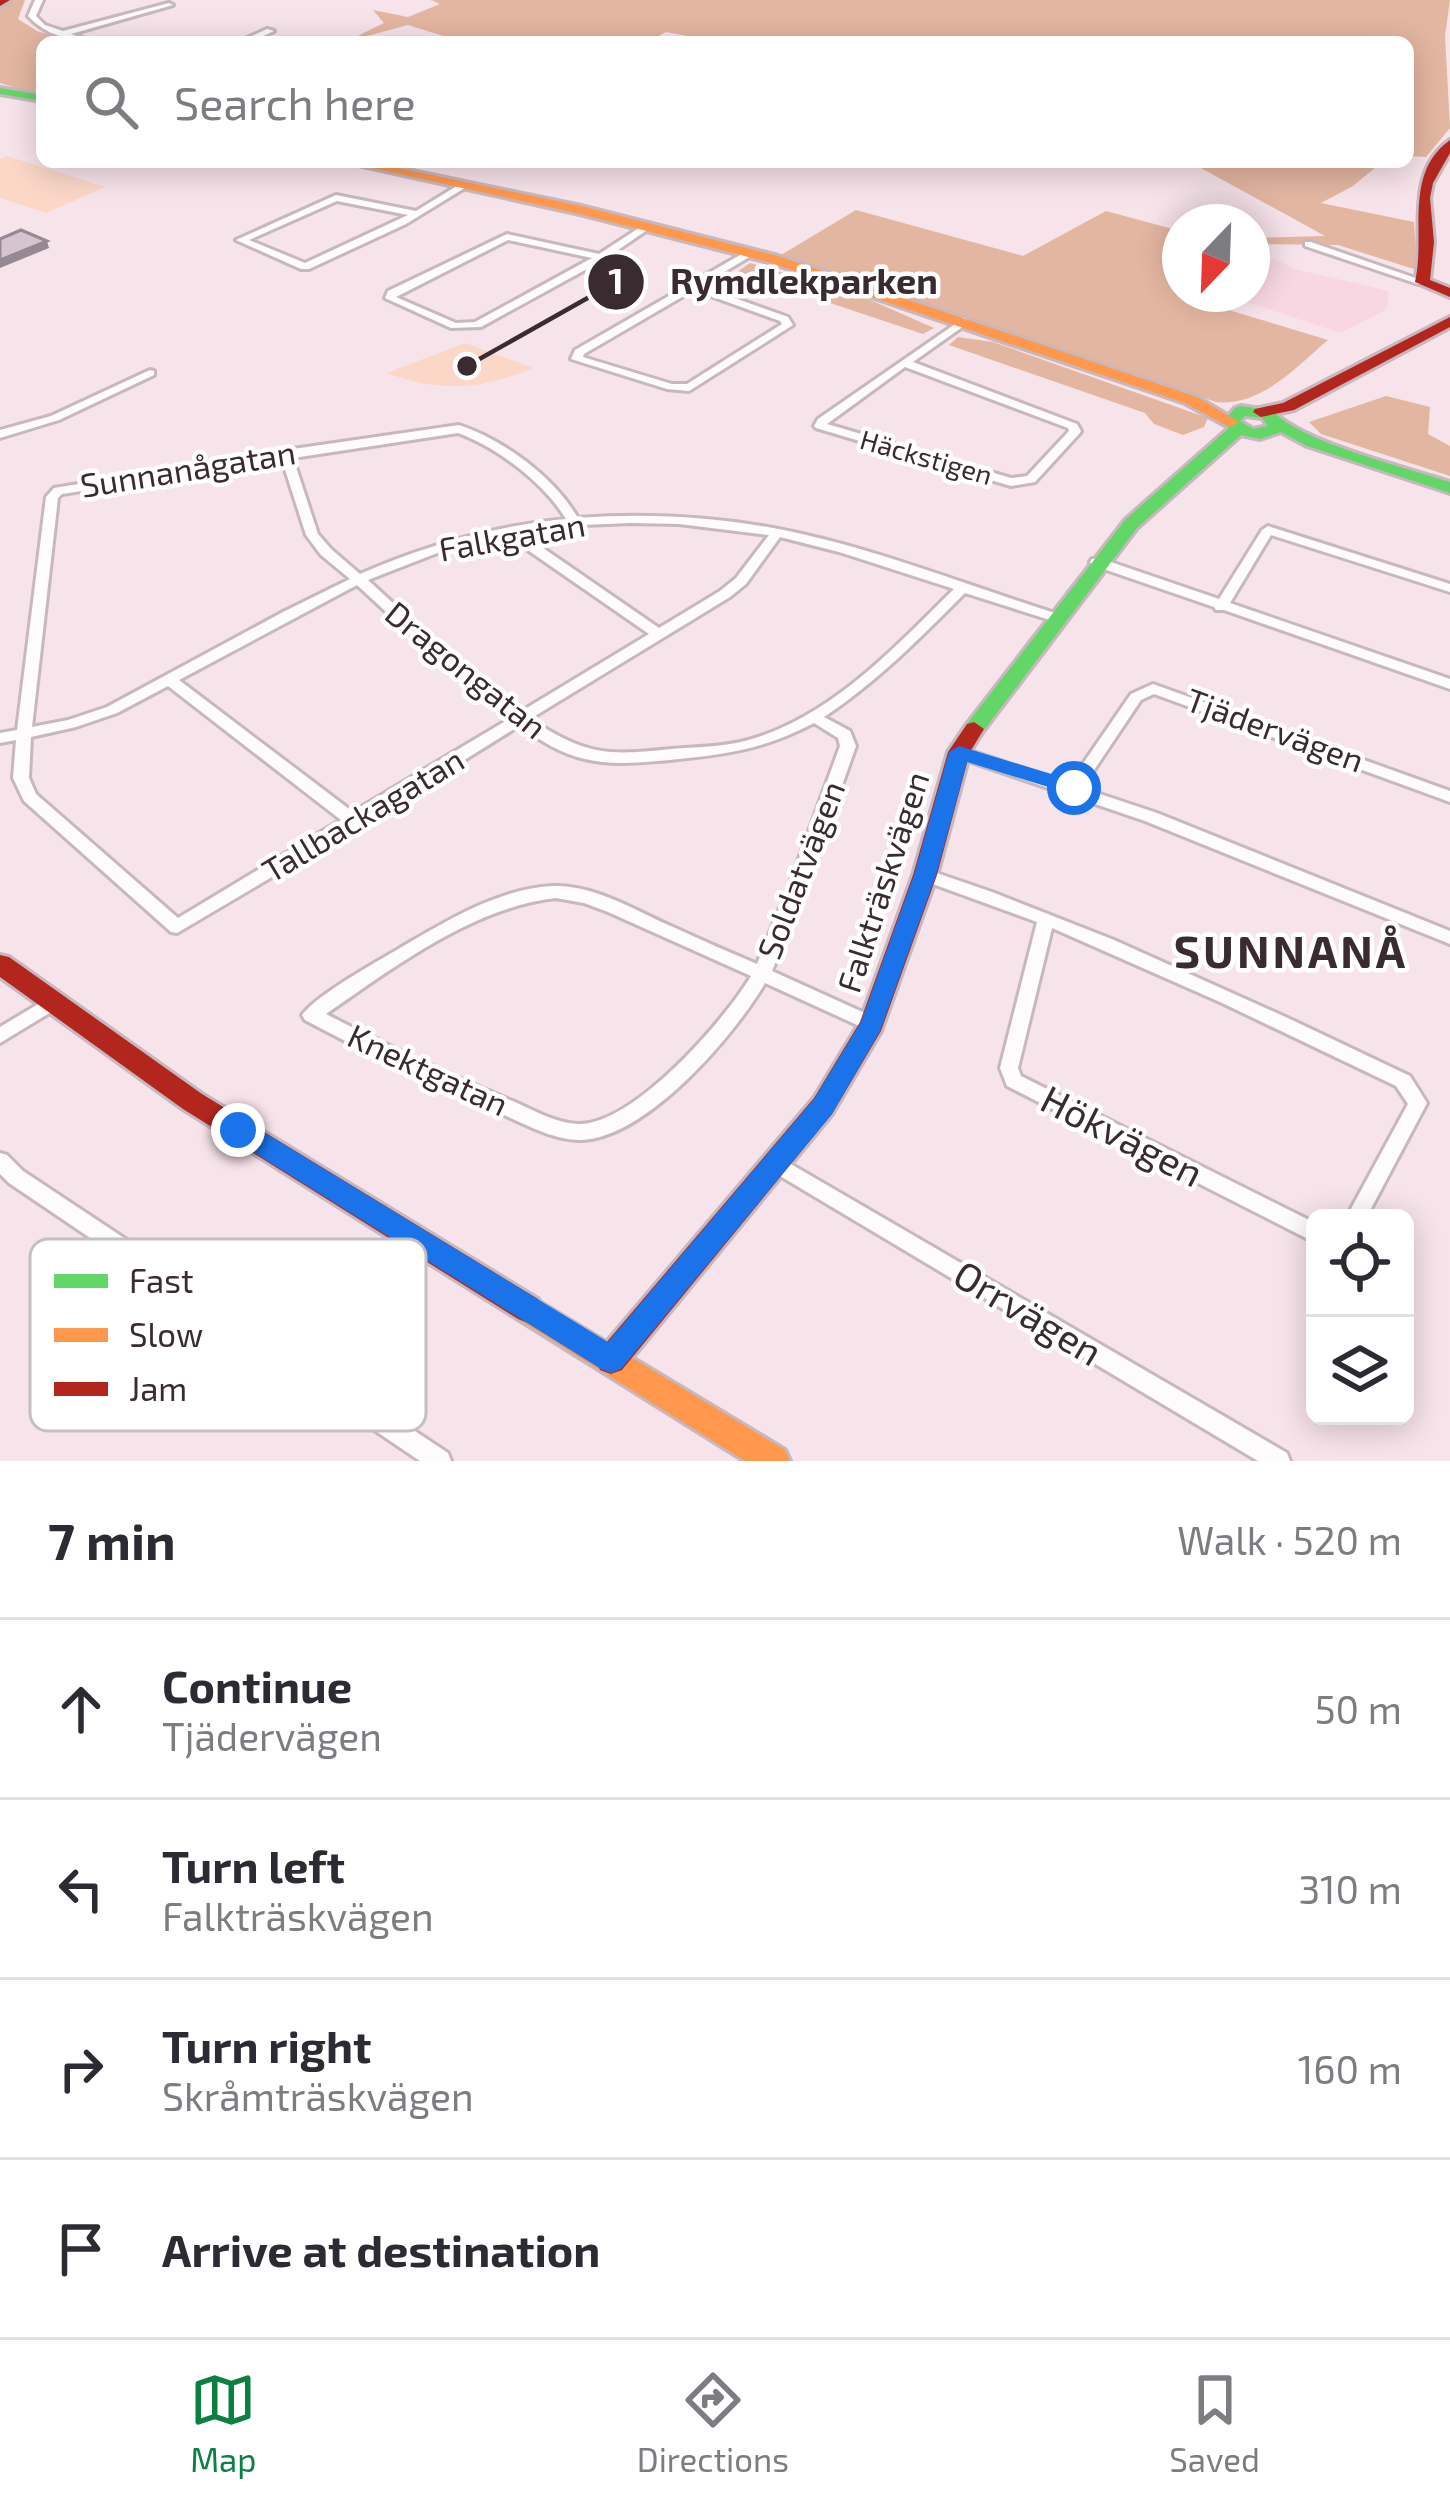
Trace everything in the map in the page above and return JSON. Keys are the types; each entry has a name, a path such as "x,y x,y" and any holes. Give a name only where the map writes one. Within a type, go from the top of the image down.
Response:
{"street":[{"path":"38,0 32,9 35,21 68,36"},
{"path":"61,34 169,5"},
{"path":"257,36 270,31"},
{"path":"0,91 36,97"},
{"path":"1422,282 1434,260 1435,239 1423,179 1450,144"},
{"path":"380,168 751,253 1450,488"},
{"path":"417,214 336,198 241,240 305,267 417,214 464,185"},
{"path":"601,257 507,236 392,292 390,298 455,326 477,325 601,257 648,226"},
{"path":"1308,244 1450,293"},
{"path":"695,287 784,319 788,325 689,388 577,359 579,352 751,253"},
{"name":"Häckstigen","path":"904,362 1064,420 1075,430 1023,483 820,426 904,362 964,321"},
{"name":"Falkträskvägen","path":"611,1360 823,1106 872,1024 925,875 959,752 1097,562 1162,493 1257,423 1450,321"},
{"path":"0,434 56,418 150,373"},
{"name":"Sunnanågatan","path":"177,927 30,796 21,778 49,521 58,491 459,429 538,480 569,509 574,523"},
{"name":"Dragongatan","path":"286,454 312,535 430,650 560,745 602,758 743,746 812,716 885,664 961,589"},
{"name":"Falkgatan","path":"0,738 93,718 360,579 429,552 519,530 574,523 637,519 777,533 1053,617"},
{"path":"519,530 524,541 555,565 660,635"},
{"path":"1220,607 1268,530 1450,588"},
{"name":"Tallbackagatan","path":"177,927 660,635 741,581 777,533"},
{"path":"1097,562 1450,684"},
{"path":"170,680 354,821"},
{"name":"Tjädervägen","path":"1074,788 1136,697 1154,688 1450,796"},
{"name":"Soldatvägen","path":"762,973 848,746 845,735 812,716"},
{"path":"959,752 1074,788 1450,938"},
{"path":"925,875 1046,919 1239,1002 1403,1081 1418,1103 1361,1209"},
{"name":"Knektgatan","path":"762,973 722,1026 632,1116 607,1129 582,1132 447,1083 310,1015 411,947 520,898 553,892 596,902 762,973 872,1024"},
{"name":"Hökvägen","path":"1046,919 1009,1068 1014,1081 1306,1228"},
{"path":"0,964 50,1004 238,1130 415,1239"},
{"path":"0,1036 50,1004"},
{"path":"0,1161 106,1239"},
{"name":"Orrvägen","path":"777,1164 1279,1461"},
{"path":"426,1246 774,1461"},
{"path":"394,1431 440,1461"}],"shaded area":[{"path":"25,0 18,19 54,36 36,36 36,94 0,83 0,6"},
{"path":"431,0 1450,0 1445,36 1450,128 1426,157 1414,156 1414,36 688,36 666,32 658,36 444,36 408,25 357,36 384,23 373,10 408,17 440,4"},
{"path":"7,156 105,187 46,213 0,198 0,159"},
{"path":"1201,168 1375,168 1321,203 1414,222 1417,270 1338,245 1270,244 1270,238 1325,236"},
{"path":"856,210 1023,256 1106,211 1162,226 1162,312 1235,312 1328,340 1263,392 1216,402 781,255"},
{"path":"1270,261 1385,290 1389,292 1386,310 1340,333 1270,310"},
{"path":"750,263 859,295 934,328 923,334 737,272"},
{"path":"958,337 993,342 1208,418 1204,427 1183,435 1154,424 1145,413 949,345"},
{"path":"465,343 533,368 461,386 425,384 387,373"},
{"path":"1386,396 1430,407 1428,434 1450,446 1450,476 1321,434 1309,422"}],"building":[{"path":"21,230 47,241 0,260 0,239"}],"traffic: fast":[{"path":"0,91 36,97"},
{"path":"1241,411 1267,414 1278,427 1260,434 1242,430 1231,422 1241,411"},
{"path":"1278,424 1313,442 1450,488"},
{"path":"974,729 1131,524 1238,429"}],"traffic: slow":[{"path":"380,168 581,210 773,259 1191,400 1231,422"},
{"path":"528,1309 774,1461"}],"traffic: jam":[{"path":"0,3 5,0"},
{"path":"1450,144 1426,183 1428,242 1422,282 1450,293"},
{"path":"1261,412 1288,407 1450,321"},
{"path":"611,1360 823,1106 872,1024 925,875 959,752 974,729"},
{"path":"0,964 192,1102 413,1239"},
{"path":"426,1247 528,1309"}],"place":[{"name":"Rymdlekparken","path":"467,366"}],"district":[{"name":"SUNNANÅ","path":"1291,952"}],"route":[{"path":"238,1130 611,1360 823,1106 872,1024 925,875 959,752 1074,788"}]}
